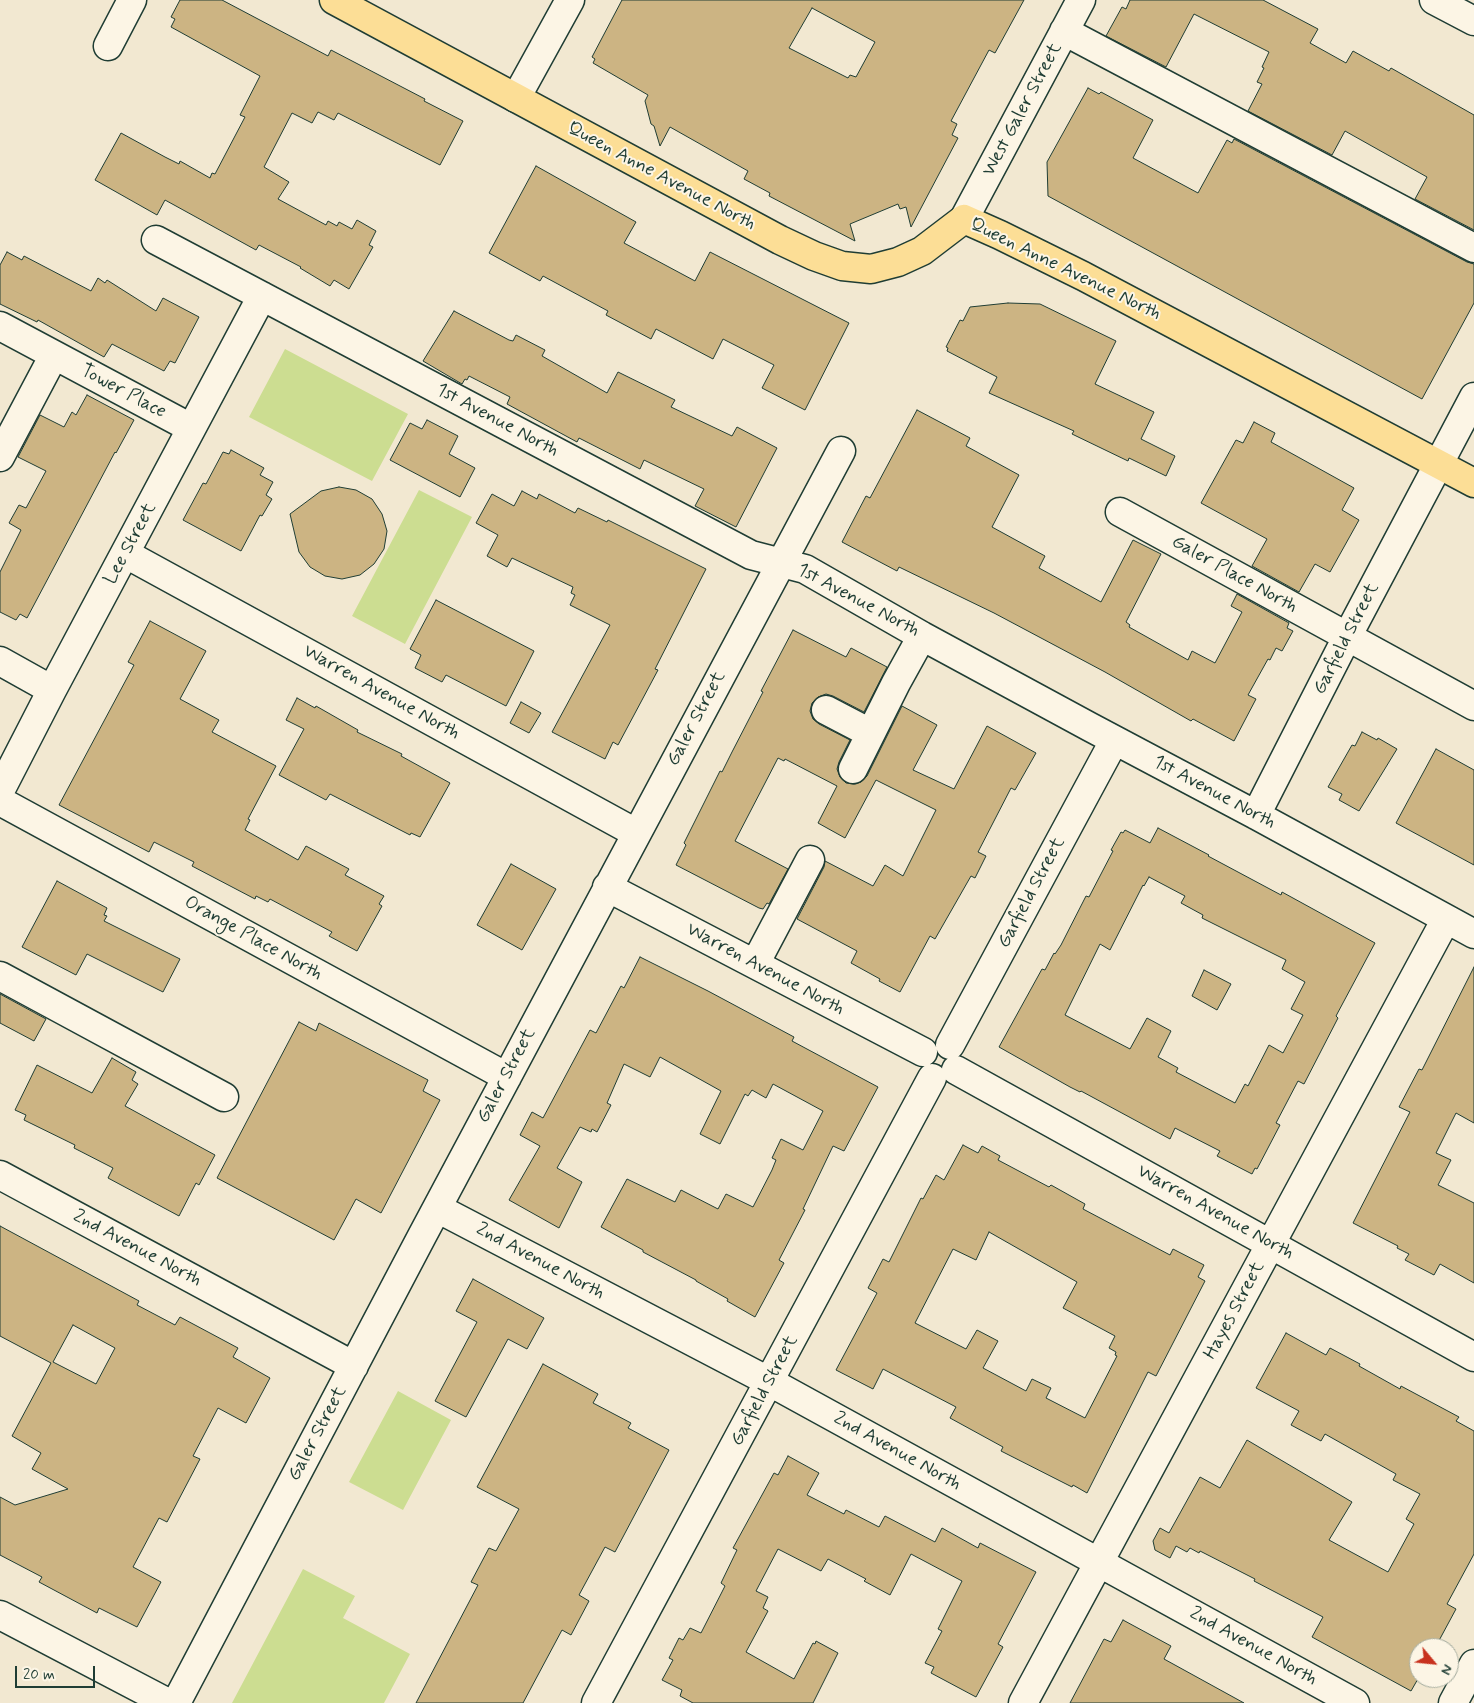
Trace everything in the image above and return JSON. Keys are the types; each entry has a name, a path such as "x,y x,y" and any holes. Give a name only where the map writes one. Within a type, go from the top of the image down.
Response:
{"main road":[{"name":"Queen Anne Avenue North","path":"334,0 780,240 814,256 842,266 871,268 898,262 922,251 964,219 1083,276 1474,482"}],"street":[{"path":"108,46 132,0"},
{"path":"516,98 570,0"},
{"name":"West Galer Street","path":"964,219 1081,0"},
{"path":"1434,0 1474,22"},
{"path":"1064,31 1474,248"},
{"name":"1st Avenue North","path":"156,240 751,555 805,569 922,636 1474,934"},
{"name":"Lee Street","path":"0,791 262,296"},
{"name":"Tower Place","path":"0,326 191,428"},
{"path":"0,457 54,356"},
{"name":"Garfield Street","path":"1256,815 1347,637 1474,397"},
{"name":"Galer Street","path":"176,1703 636,833 841,451"},
{"name":"Galer Place North","path":"1120,512 1474,706"},
{"name":"Warren Avenue North","path":"126,554 636,833"},
{"path":"853,769 922,636"},
{"path":"0,661 52,690"},
{"path":"826,710 870,733"},
{"name":"Garfield Street","path":"596,1703 770,1382 946,1064 1114,740"},
{"name":"Orange Place North","path":"0,801 507,1077"},
{"path":"755,964 810,860"},
{"name":"Warren Avenue North","path":"607,888 923,1052 921,1060 925,1072 946,1064 1474,1357"},
{"name":"Hayes Street","path":"1023,1703 1446,919"},
{"path":"0,976 224,1097"},
{"name":"2nd Avenue North","path":"0,1175 354,1366"},
{"name":"2nd Avenue North","path":"437,1208 770,1382 1355,1703"},
{"path":"0,1615 168,1703"},
{"path":"1453,1703 1474,1664"}],"green space":[{"path":"285,349 408,414 372,481 249,417"},
{"path":"419,490 472,517 405,644 352,616"},
{"path":"398,1391 451,1420 403,1510 349,1482"},
{"path":"303,1569 355,1596 343,1618 410,1654 384,1703 232,1703"}],"building":[{"path":"180,0 222,0 328,56 331,50 463,121 440,165 338,113 334,120 318,112 312,123 292,113 264,167 289,182 278,199 326,225 328,221 337,226 339,222 352,229 357,220 376,231 369,245 373,247 349,289 334,280 330,286 301,267 259,245 256,250 165,200 157,215 95,180 121,133 179,164 180,161 210,178 212,173 215,174 245,117 240,115 260,76 171,27 175,19 171,17"},
{"path":"622,0 1024,0 995,53 989,50 951,121 957,124 952,135 958,138 911,227 906,207 900,209 898,204 850,224 855,241 769,196 770,193 744,179 748,171 670,127 660,146 654,126 651,124 645,101 648,95 593,63 595,59 592,57","holes":["812,8 875,42 856,77 850,75 848,78 789,48"]},
{"path":"1130,0 1263,0 1318,29 1310,43 1346,63 1353,51 1389,71 1391,68 1474,115 1474,230 1415,199 1427,177 1345,131 1332,155 1248,111 1262,84 1257,82 1269,52 1194,14 1166,67 1106,36 1122,7 1126,9"},
{"path":"1088,88 1099,94 1101,92 1153,120 1133,158 1198,193 1227,140 1232,143 1234,139 1474,264 1474,303 1422,399 1048,196 1047,162"},
{"path":"536,166 636,222 624,243 695,281 710,252 849,323 805,410 762,388 774,365 723,339 713,359 656,329 651,339 606,315 608,311 543,276 540,281 489,253"},
{"path":"7,252 22,260 24,256 91,291 98,278 105,283 107,280 156,311 163,298 199,317 175,363 170,361 164,371 112,344 104,357 38,320 37,322 0,304 0,265"},
{"path":"1008,303 1040,304 1116,341 1095,384 1154,412 1141,439 1175,456 1166,476 1129,458 1128,461 1072,434 1074,431 989,393 997,377 947,351 948,348 946,347 960,320 963,321 970,307"},
{"path":"454,311 509,340 513,341 516,335 545,350 542,356 607,393 618,372 675,400 671,407 732,436 737,427 777,448 736,527 695,506 704,489 644,460 640,469 579,438 577,442 507,404 510,397 469,376 462,384 423,361"},
{"path":"87,395 134,420 115,452 27,618 20,614 16,620 0,612 0,572 21,530 9,523 19,505 26,508 46,471 18,457 40,415 64,427 72,412 76,415"},
{"path":"917,410 970,438 966,446 1019,475 992,527 1045,556 1039,568 1101,602 1133,540 1161,554 1126,622 1130,625 1129,627 1188,660 1192,651 1215,663 1242,612 1231,606 1237,594 1289,623 1287,628 1293,631 1282,651 1276,648 1270,660 1268,659 1248,695 1256,699 1234,741 1193,719 1191,721 1105,672 994,613 899,567 897,571 842,542 866,496 870,498"},
{"path":"427,420 458,436 449,454 475,468 460,497 390,460 410,423 422,429"},
{"path":"1254,422 1275,433 1271,442 1354,488 1342,510 1359,520 1330,572 1315,564 1299,592 1252,566 1267,539 1201,503 1236,440 1243,443"},
{"path":"231,450 264,468 260,475 273,482 266,495 272,499 262,516 260,515 241,551 183,520 203,483 206,484 223,452 229,454"},
{"path":"339,487 356,490 372,499 382,514 387,531 384,549 374,564 360,575 342,579 325,576 310,567 299,552 290,514 321,491"},
{"path":"522,491 537,499 539,494 575,513 578,508 607,522 608,520 706,569 655,669 658,670 618,745 613,742 605,759 552,732 610,625 570,605 575,595 571,593 573,587 512,558 507,567 487,556 498,535 476,523 492,494 514,506"},
{"path":"436,600 534,651 506,706 446,675 442,682 415,668 421,655 410,649"},
{"path":"150,621 206,651 180,699 219,720 212,732 276,766 248,819 250,820 245,830 298,860 306,846 349,869 345,875 384,896 379,904 382,906 357,951 329,936 332,932 270,899 268,902 256,896 255,899 192,866 194,862 154,842 149,852 59,805 134,665 128,662"},
{"path":"793,630 846,657 851,648 887,667 864,712 826,694 818,697 812,703 810,711 813,719 850,740 837,769 840,777 846,783 854,784 861,782 867,776 902,706 937,725 913,770 954,789 987,726 1036,753 1015,790 1011,788 978,852 986,856 975,878 971,876 935,939 930,936 900,992 851,963 857,951 797,919 824,867 825,861 873,886 885,865 903,876 936,810 876,780 845,838 818,823 837,786 785,759 784,761 778,758 735,841 788,869 769,904 767,903 763,909 759,908 676,865 686,845 684,843 763,692 761,691"},
{"path":"297,698 315,708 316,706 358,730 357,732 402,754 401,756 450,783 420,837 411,833 410,835 330,794 326,800 279,775 304,729 286,720"},
{"path":"521,702 541,713 529,733 510,723"},
{"path":"1362,732 1377,740 1378,738 1397,749 1359,811 1339,800 1342,794 1328,787 1352,745 1355,746"},
{"path":"1436,749 1474,770 1474,865 1396,823"},
{"path":"1158,828 1281,895 1282,892 1375,943 1336,1016 1338,1018 1304,1084 1298,1081 1276,1123 1280,1125 1257,1169 1255,1168 1252,1174 1217,1156 1220,1151 1175,1128 1170,1139 1081,1091 1070,1087 999,1047 1042,969 1045,970 1054,953 1061,945 1086,896 1089,897 1121,832 1123,833 1125,830 1150,843","holes":["1149,877 1185,896 1181,903 1203,915 1202,918 1286,960 1282,969 1305,982 1291,1009 1303,1015 1283,1053 1269,1045 1248,1086 1245,1084 1235,1103 1176,1072 1178,1068 1158,1057 1171,1031 1147,1018 1130,1049 1065,1015 1100,944 1110,950 1143,885"]},
{"path":"511,864 556,889 522,950 477,925"},
{"path":"57,881 107,908 104,915 107,916 104,921 180,959 163,992 87,954 76,975 22,947"},
{"path":"640,957 794,1037 792,1041 878,1087 844,1151 833,1146 803,1209 805,1210 779,1260 784,1263 755,1317 696,1280 601,1227 627,1179 675,1202 681,1190 718,1209 726,1194 753,1207 772,1170 776,1160 772,1158 781,1139 803,1150 823,1111 773,1084 766,1098 752,1090 748,1096 745,1094 720,1144 700,1134 721,1091 660,1057 650,1077 624,1064 607,1103 611,1105 597,1132 592,1129 591,1132 580,1127 557,1168 582,1182 559,1228 509,1200 540,1146 520,1135 532,1112 543,1118 590,1030 596,1033 621,986 624,988"},
{"path":"1474,967 1474,1123 1456,1113 1436,1153 1451,1160 1438,1185 1474,1203 1474,1283 1440,1264 1434,1275 1405,1260 1409,1254 1397,1248 1398,1246 1353,1223 1410,1112 1399,1107 1419,1069 1422,1070"},
{"path":"1204,970 1231,984 1217,1010 1192,996"},
{"path":"0,994 46,1019 34,1041 0,1023"},
{"path":"299,1022 316,1031 319,1023 428,1080 423,1091 440,1100 381,1213 356,1199 334,1240 217,1178"},
{"path":"112,1058 136,1072 132,1080 138,1084 125,1106 215,1155 199,1185 196,1183 179,1216 108,1178 113,1168 74,1148 75,1145 24,1120 26,1115 15,1110 37,1065 92,1093"},
{"path":"963,1145 978,1153 982,1146 1000,1156 998,1160 1049,1187 1051,1185 1085,1204 1083,1209 1170,1255 1173,1249 1204,1265 1198,1277 1205,1281 1156,1376 1148,1372 1087,1493 1001,1451 1003,1447 950,1418 956,1407 883,1369 873,1389 836,1370 877,1293 868,1288 883,1259 889,1262 921,1198 923,1199 936,1175 944,1180","holes":["989,1232 1077,1282 1063,1308 1115,1336 1109,1348 1116,1352 1115,1355 1117,1356 1085,1418 1046,1398 1051,1388 1032,1379 1026,1391 983,1368 998,1341 977,1330 966,1349 915,1323 953,1249 976,1260"]},
{"path":"0,1226 139,1301 137,1305 175,1325 180,1317 238,1348 233,1357 270,1378 246,1423 218,1408 193,1456 200,1459 167,1522 159,1518 133,1567 161,1582 137,1627 99,1608 97,1613 39,1582 42,1577 0,1555 0,1497 15,1505 68,1489 32,1469 41,1453 12,1436 51,1363 0,1336","holes":["73,1325 115,1348 96,1384 53,1362"]},
{"path":"473,1279 544,1318 527,1349 508,1339 466,1417 435,1401 477,1322 456,1311"},
{"path":"1286,1333 1326,1355 1330,1348 1400,1389 1401,1386 1459,1417 1456,1421 1474,1431 1474,1554 1447,1604 1456,1609 1440,1638 1409,1638 1409,1688 1413,1688 1411,1691 1312,1637 1323,1617 1254,1581 1255,1579 1200,1551 1199,1553 1190,1548 1187,1552 1176,1546 1170,1558 1155,1550 1153,1541 1160,1528 1169,1533 1200,1477 1220,1488 1247,1440 1352,1502 1329,1540 1388,1572 1414,1524 1406,1519 1420,1494 1393,1480 1396,1474 1325,1434 1321,1441 1291,1425 1299,1411 1256,1388"},
{"path":"543,1364 598,1394 593,1403 631,1423 628,1428 669,1450 615,1552 605,1547 579,1595 589,1601 571,1635 562,1630 523,1703 416,1703 478,1585 471,1582 489,1548 496,1551 519,1509 477,1487"},
{"path":"788,1456 819,1473 807,1495 844,1514 846,1510 879,1527 885,1516 935,1542 942,1528 978,1548 980,1543 1036,1572 998,1644 1003,1647 976,1697 931,1673 934,1667 925,1663 942,1631 938,1629 962,1581 911,1554 890,1595 864,1581 866,1579 828,1559 821,1571 778,1549 756,1591 768,1597 763,1608 768,1611 746,1652 794,1679 813,1643 815,1644 816,1641 838,1653 813,1703 693,1703 680,1696 682,1690 662,1680 673,1660 669,1658 679,1638 683,1640 690,1628 701,1633 725,1586 721,1583 737,1550 733,1548 774,1473 778,1475"},
{"path":"1123,1620 1171,1646 1164,1659 1244,1703 1070,1703 1104,1639 1111,1642"}]}
